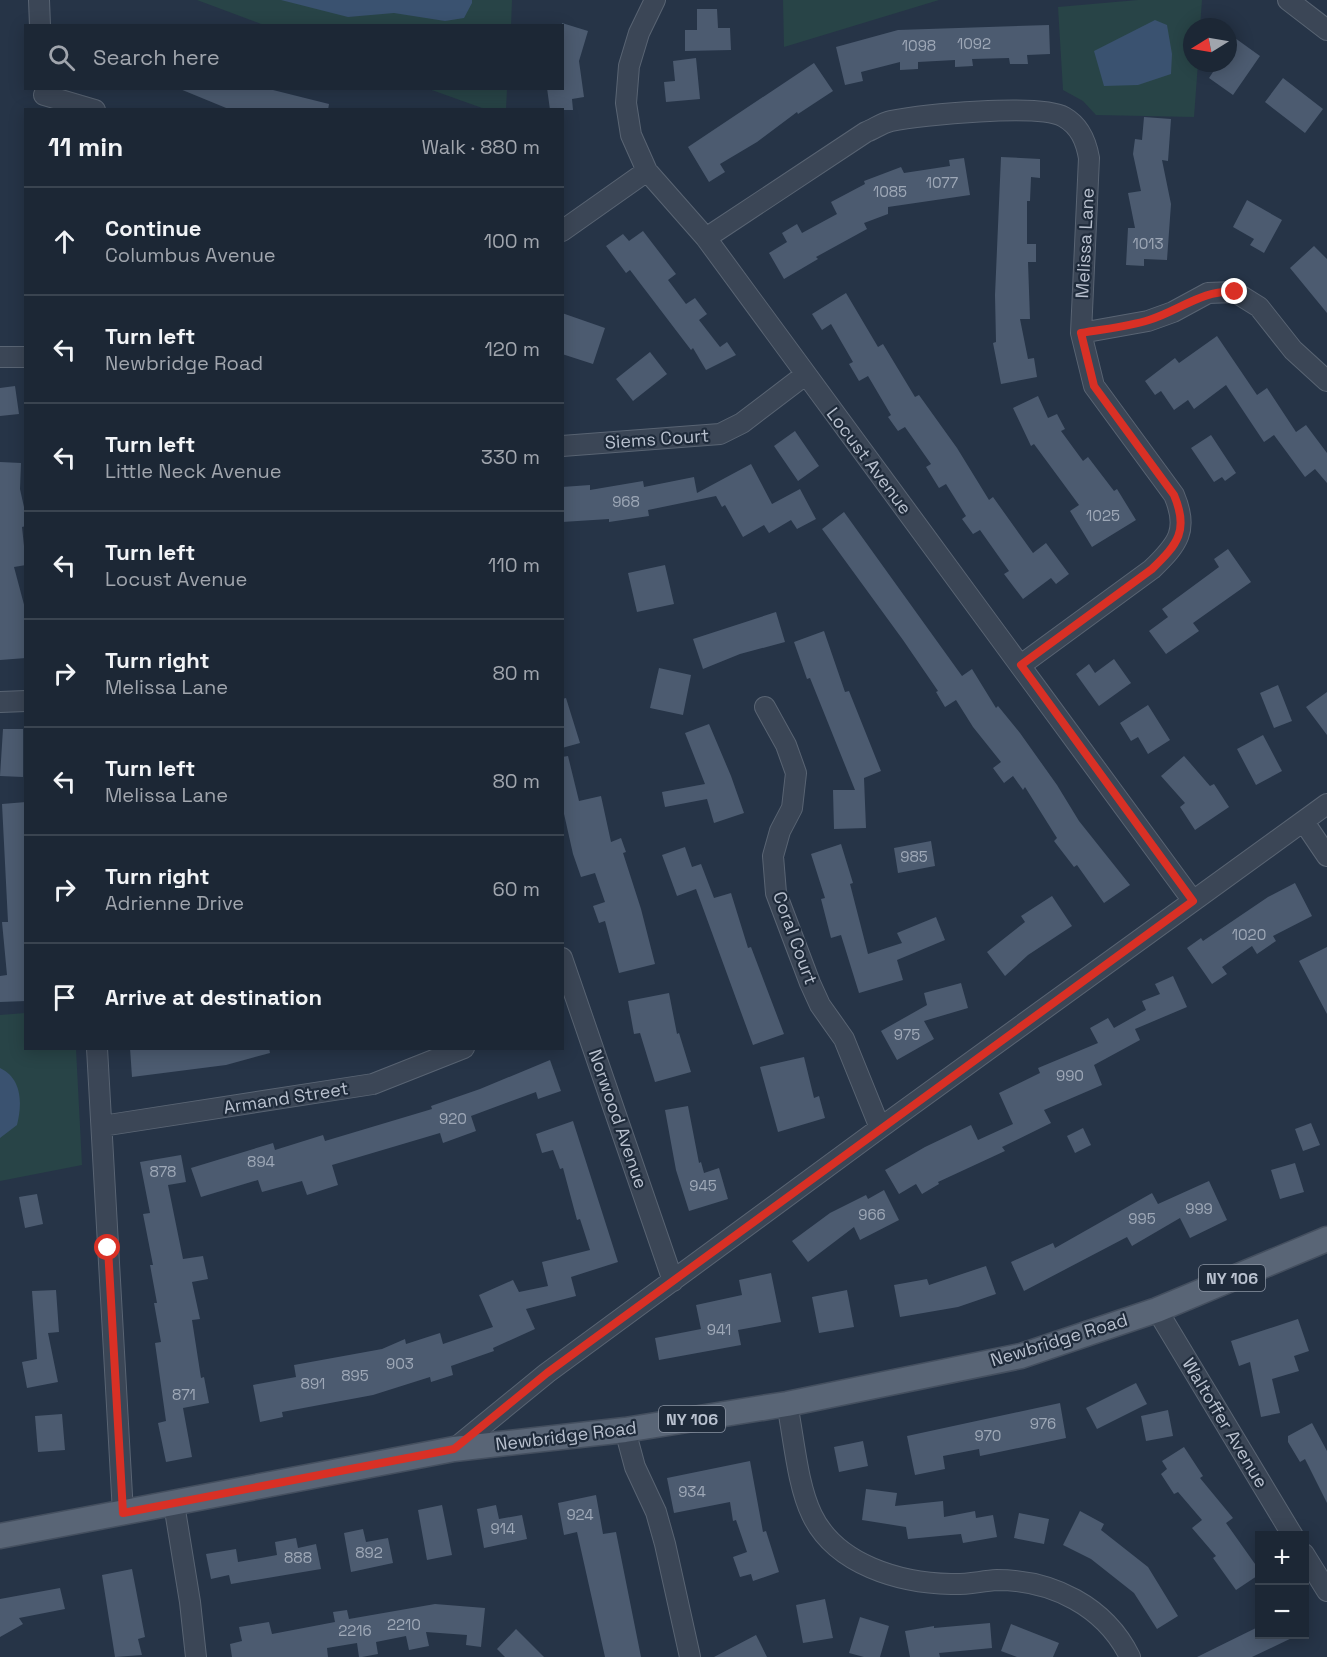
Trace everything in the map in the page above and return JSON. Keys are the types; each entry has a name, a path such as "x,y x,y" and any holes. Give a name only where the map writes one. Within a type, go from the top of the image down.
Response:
{"main road":[{"name":"Newbridge Road","path":"0,1536 454,1449 625,1430 787,1404 1021,1356 1157,1310 1327,1239"}],"street":[{"path":"39,0 40,24"},
{"name":"Locust Avenue","path":"655,0 633,49 626,84 631,135 647,171 706,238 1193,901"},
{"path":"1288,0 1327,30"},
{"path":"44,98 86,108"},
{"name":"Melissa Lane","path":"706,238 866,132 888,122 918,116 1030,111 1054,113 1077,128 1086,142 1089,158 1081,333 1094,386 1174,495 1181,511 1183,528 1171,552 1152,569 1021,665"},
{"path":"564,230 647,171"},
{"path":"1081,333 1148,321 1173,312 1208,293 1235,292 1258,307 1293,350 1327,381"},
{"path":"0,357 24,357"},
{"name":"Siems Court","path":"564,446 720,434 742,423 805,375"},
{"path":"0,702 24,700"},
{"name":"Coral Court","path":"765,706 786,745 796,773 792,808 780,831 773,856 776,893 810,983 820,1005 844,1039 880,1128"},
{"path":"454,1449 547,1373 1327,804"},
{"path":"1304,822 1327,856"},
{"name":"Norwood Avenue","path":"564,970 570,1007 673,1281"},
{"path":"97,1050 123,1513"},
{"name":"Armand Street","path":"102,1126 373,1084 459,1050"},
{"name":"Waltoffer Avenue","path":"1157,1310 1290,1531"},
{"path":"787,1404 806,1501 813,1517 830,1541 846,1555 895,1576 951,1584 995,1580 1026,1581 1057,1590 1084,1604 1111,1626 1130,1657"},
{"path":"625,1430 635,1467 656,1512 666,1544 690,1657"},
{"path":"174,1504 190,1602 196,1657"},
{"path":"1309,1561 1327,1591"}],"green space":[{"path":"197,0 512,0 511,24 261,24"},
{"path":"783,0 939,0 784,47"},
{"path":"1138,0 1202,0 1201,18 1183,18 1183,72 1197,72 1194,117 1096,115 1083,101 1063,90 1058,7"},
{"path":"432,90 507,90 506,108 482,108"},
{"path":"24,1013 24,1050 76,1050 82,1165 0,1181 0,1015"}],"water":[{"path":"281,0 472,0 472,3 464,18 445,21 394,13 348,17"},
{"path":"1155,20 1167,25 1172,54 1171,74 1138,85 1104,86 1094,51"},
{"path":"0,1068 8,1073 17,1086 20,1109 17,1125 0,1138"}],"building":[{"path":"697,9 717,9 718,28 730,28 731,50 685,51 685,30 697,30"},
{"path":"562,23 588,31 579,61 584,97 572,99 573,110 550,108 547,90 564,90 564,24"},
{"path":"1049,25 1050,54 1027,55 1028,64 1010,64 1009,58 972,59 973,66 955,67 955,60 918,62 918,69 900,70 900,62 861,72 863,81 845,85 836,47 898,30"},
{"path":"1237,39 1260,56 1233,95 1209,78 1213,72 1237,72"},
{"path":"696,58 700,99 666,102 664,82 675,81 673,61"},
{"path":"814,63 833,91 798,114 797,112 757,142 720,164 725,172 709,182 688,147"},
{"path":"1283,78 1323,109 1305,133 1265,102"},
{"path":"182,90 273,90 329,104 328,108 226,108"},
{"path":"1144,117 1171,119 1168,161 1162,160 1171,204 1167,260 1144,259 1144,266 1126,265 1128,228 1135,228 1128,193 1141,191 1133,154 1135,139 1142,140"},
{"path":"1001,157 1040,159 1040,178 1031,177 1030,201 1027,201 1027,244 1036,244 1036,262 1028,262 1030,319 1020,319 1028,359 1034,358 1037,377 1001,384 993,343 996,342 995,295"},
{"path":"964,158 970,195 888,207 888,214 864,223 867,229 816,257 818,259 784,279 769,253 787,242 782,233 797,224 802,233 837,214 831,202 865,184 864,181 901,167 904,173 950,166 949,160"},
{"path":"1247,200 1282,220 1264,253 1250,245 1254,239 1233,227"},
{"path":"643,231 676,274 668,280 686,304 695,298 707,314 699,320 720,347 727,342 736,355 706,370 693,348 691,350 630,270 626,273 606,246 623,234 629,241"},
{"path":"1314,246 1327,259 1327,313 1290,268"},
{"path":"846,293 878,347 883,344 915,397 919,395 957,448 989,500 993,497 1033,553 1046,543 1069,574 1056,584 1051,578 1023,599 1004,574 1009,571 980,530 973,534 962,519 966,516 946,484 939,488 926,467 931,464 905,427 898,431 888,417 891,415 868,376 859,381 849,364 853,362 831,324 822,330 812,314"},
{"path":"564,314 605,328 593,364 564,355"},
{"path":"1217,336 1257,395 1267,388 1296,432 1306,425 1327,453 1327,483 1315,469 1305,477 1274,435 1264,442 1226,385 1194,409 1188,400 1174,410 1161,391 1155,395 1145,381 1175,358 1179,363"},
{"path":"650,352 667,374 633,401 616,379"},
{"path":"15,386 19,414 0,416 0,388"},
{"path":"1038,396 1048,418 1057,414 1065,429 1061,431 1083,461 1088,457 1114,491 1117,489 1136,520 1092,547 1070,511 1079,505 1034,444 1031,446 1013,408"},
{"path":"795,431 819,466 798,481 774,446"},
{"path":"1211,435 1236,473 1225,481 1222,477 1214,482 1191,448"},
{"path":"0,462 21,463 24,565 14,567 24,604 24,658 0,660"},
{"path":"751,464 772,504 800,489 816,519 797,529 791,520 769,533 764,525 743,537 725,505 722,507 716,496 648,510 649,516 609,522 609,519 564,522 564,487 590,485 590,490 643,481 644,487 694,477 697,493"},
{"path":"844,512 962,676 972,669 996,708 998,706 1020,733 1079,821 1130,885 1104,903 1077,865 1074,867 1054,841 1057,838 1025,787 1023,790 1013,776 1004,783 993,768 1001,762 973,727 956,700 945,707 936,692 938,691 903,640 822,529"},
{"path":"1228,549 1251,582 1193,623 1199,631 1166,654 1149,631 1168,617 1162,609 1219,567 1214,559"},
{"path":"665,565 674,604 637,612 628,573"},
{"path":"776,612 785,642 740,654 703,669 693,639"},
{"path":"824,631 845,692 849,691 881,771 864,778 866,828 834,829 833,790 855,790 810,678 807,679 794,642"},
{"path":"1114,659 1131,683 1099,706 1076,674 1089,664 1095,673"},
{"path":"659,668 691,675 683,715 650,708"},
{"path":"1278,685 1292,721 1274,728 1260,693"},
{"path":"1327,692 1327,735 1306,707"},
{"path":"564,698 566,698 580,743 564,747"},
{"path":"1148,705 1170,740 1148,754 1138,737 1131,741 1120,723"},
{"path":"709,724 744,813 714,823 707,799 665,807 662,792 705,784 685,733"},
{"path":"3,729 23,729 23,777 0,776"},
{"path":"1263,735 1282,771 1256,785 1237,749"},
{"path":"568,756 579,801 601,796 611,842 621,838 626,852 623,853 655,964 619,973 605,921 599,923 593,906 605,902 595,873 581,877 573,854 564,814 564,757"},
{"path":"1184,756 1210,786 1214,784 1229,807 1195,830 1180,807 1185,803 1161,776"},
{"path":"24,802 24,1001 0,1002 0,976 7,975 2,922 8,922 2,804"},
{"path":"931,841 935,866 898,873 894,848"},
{"path":"841,844 853,883 850,884 868,954 902,943 897,933 936,917 945,940 897,960 903,980 859,993 841,935 831,938 821,899 825,898 811,854"},
{"path":"685,847 692,867 701,864 714,898 731,893 748,948 751,947 784,1034 753,1045 696,889 677,896 662,855"},
{"path":"1295,883 1312,916 1273,936 1276,941 1257,954 1252,946 1222,967 1227,974 1212,984 1187,948 1201,938 1203,941 1268,897"},
{"path":"1052,896 1072,926 1028,955 1005,976 987,952 1025,922 1021,916"},
{"path":"1327,947 1327,1014 1299,961"},
{"path":"1173,976 1187,1007 1135,1029 1140,1040 1094,1065 1102,1085 1044,1110 1051,1123 1002,1147 1005,1151 938,1182 939,1184 922,1194 916,1184 899,1194 885,1170 925,1147 971,1125 978,1140 1013,1124 999,1093 1040,1073 1038,1068 1098,1043 1090,1028 1108,1018 1114,1028 1146,1010 1142,1001 1160,994 1155,984"},
{"path":"961,983 968,1008 924,1021 934,1039 897,1060 881,1031 927,1005 924,993"},
{"path":"669,993 677,1034 679,1033 691,1072 655,1082 640,1033 634,1034 628,1001"},
{"path":"130,1050 269,1050 270,1053 226,1065 132,1077"},
{"path":"804,1057 814,1098 819,1096 825,1118 778,1132 760,1067"},
{"path":"550,1060 561,1091 538,1099 536,1092 471,1116 476,1131 443,1143 440,1133 332,1165 338,1185 307,1195 302,1181 262,1192 258,1180 201,1197 191,1168 273,1143 275,1150 323,1135 325,1141 432,1109 431,1106 480,1089"},
{"path":"688,1106 699,1163 701,1162 704,1173 719,1168 728,1199 689,1211 676,1170 665,1110"},
{"path":"573,1121 618,1262 571,1277 576,1296 526,1309 535,1329 493,1348 494,1351 451,1366 453,1375 431,1382 430,1377 373,1395 282,1412 283,1417 260,1422 253,1385 296,1377 294,1365 382,1349 405,1339 406,1344 440,1333 443,1344 493,1327 479,1295 513,1280 519,1292 548,1286 542,1262 590,1250 580,1219 577,1220 563,1168 560,1169 553,1150 542,1153 536,1134"},
{"path":"1311,1123 1320,1145 1303,1151 1295,1129"},
{"path":"1083,1128 1091,1145 1075,1153 1067,1136"},
{"path":"181,1155 186,1182 168,1185 183,1259 203,1256 208,1279 192,1282 200,1319 192,1320 201,1378 204,1377 209,1403 183,1408 192,1457 166,1462 158,1423 166,1421 155,1343 161,1342 150,1265 153,1265 143,1214 150,1213 140,1162"},
{"path":"1295,1163 1304,1192 1280,1199 1271,1170"},
{"path":"1209,1181 1227,1220 1190,1238 1180,1218 1132,1246 1127,1237 1024,1291 1011,1262 1053,1243 1055,1248 1152,1193 1158,1204"},
{"path":"884,1190 899,1220 860,1240 854,1227 808,1262 792,1241 830,1213 866,1195 868,1199"},
{"path":"37,1194 43,1224 25,1228 19,1197"},
{"path":"986,1266 996,1294 958,1307 900,1317 894,1285 927,1279 929,1285"},
{"path":"771,1273 781,1322 738,1330 741,1345 659,1360 655,1338 701,1329 696,1305 742,1295 739,1280"},
{"path":"56,1290 59,1332 48,1333 58,1382 27,1388 22,1362 37,1359 32,1291"},
{"path":"847,1290 854,1327 819,1333 812,1297"},
{"path":"1298,1319 1309,1351 1294,1356 1299,1371 1272,1379 1280,1413 1261,1417 1250,1362 1239,1366 1231,1341"},
{"path":"1136,1383 1147,1404 1097,1429 1086,1408"},
{"path":"1060,1403 1066,1438 980,1456 979,1449 943,1456 945,1469 915,1475 907,1436"},
{"path":"1168,1410 1173,1436 1146,1441 1141,1416"},
{"path":"62,1414 65,1450 38,1452 35,1416"},
{"path":"1312,1423 1327,1451 1327,1503 1305,1459 1300,1462 1288,1442 1288,1436"},
{"path":"863,1441 868,1466 839,1472 834,1447"},
{"path":"1184,1447 1203,1476 1200,1478 1233,1518 1226,1523 1255,1564 1255,1577 1236,1590 1213,1558 1216,1556 1192,1528 1202,1520 1178,1492 1174,1494 1161,1474 1167,1469 1162,1461"},
{"path":"750,1461 763,1532 766,1531 779,1572 753,1581 751,1574 740,1577 733,1557 747,1552 736,1520 733,1521 730,1502 674,1513 667,1478"},
{"path":"866,1489 897,1493 895,1506 943,1501 944,1517 975,1511 976,1518 993,1515 997,1537 963,1543 961,1534 908,1539 906,1527 862,1520"},
{"path":"596,1495 603,1534 616,1532 641,1657 605,1657 577,1532 564,1535 558,1503"},
{"path":"442,1505 452,1555 427,1560 418,1510"},
{"path":"496,1505 499,1519 522,1515 527,1539 484,1548 477,1509"},
{"path":"1080,1511 1104,1524 1101,1530 1148,1567 1178,1616 1157,1629 1134,1593 1091,1559 1063,1545"},
{"path":"1019,1513 1049,1519 1044,1544 1014,1538"},
{"path":"363,1529 366,1542 388,1538 393,1563 351,1572 344,1533"},
{"path":"296,1538 298,1548 316,1544 321,1569 231,1584 229,1575 211,1579 206,1554 236,1549 238,1562 277,1555 275,1542"},
{"path":"132,1569 145,1637 138,1639 142,1655 115,1657 102,1575"},
{"path":"60,1588 65,1609 19,1618 23,1624 0,1637 0,1599"},
{"path":"825,1599 833,1638 803,1643 796,1605"},
{"path":"435,1604 485,1608 481,1647 466,1645 467,1635 426,1632 429,1646 409,1650 406,1636 376,1642 378,1654 362,1657 359,1657 357,1643 327,1648 328,1657 232,1657 230,1644 242,1641 239,1627 269,1622 272,1634 335,1622 333,1612 347,1610 349,1619"},
{"path":"860,1617 889,1626 880,1657 864,1657 849,1653"},
{"path":"990,1623 992,1648 939,1653 940,1657 910,1657 905,1631 934,1626 934,1628"},
{"path":"1011,1624 1059,1643 1053,1657 1017,1657 1001,1651"},
{"path":"1255,1628 1255,1639 1290,1639 1252,1657 1197,1657"},
{"path":"516,1629 544,1657 505,1657 497,1649"},
{"path":"756,1635 767,1657 714,1657"}],"route":[{"path":"108,1248 123,1513 454,1449 547,1373 1193,901 1021,665 1152,569 1171,552 1183,528 1181,511 1174,495 1094,386 1081,333 1148,321 1173,312 1208,293 1235,292"}]}
